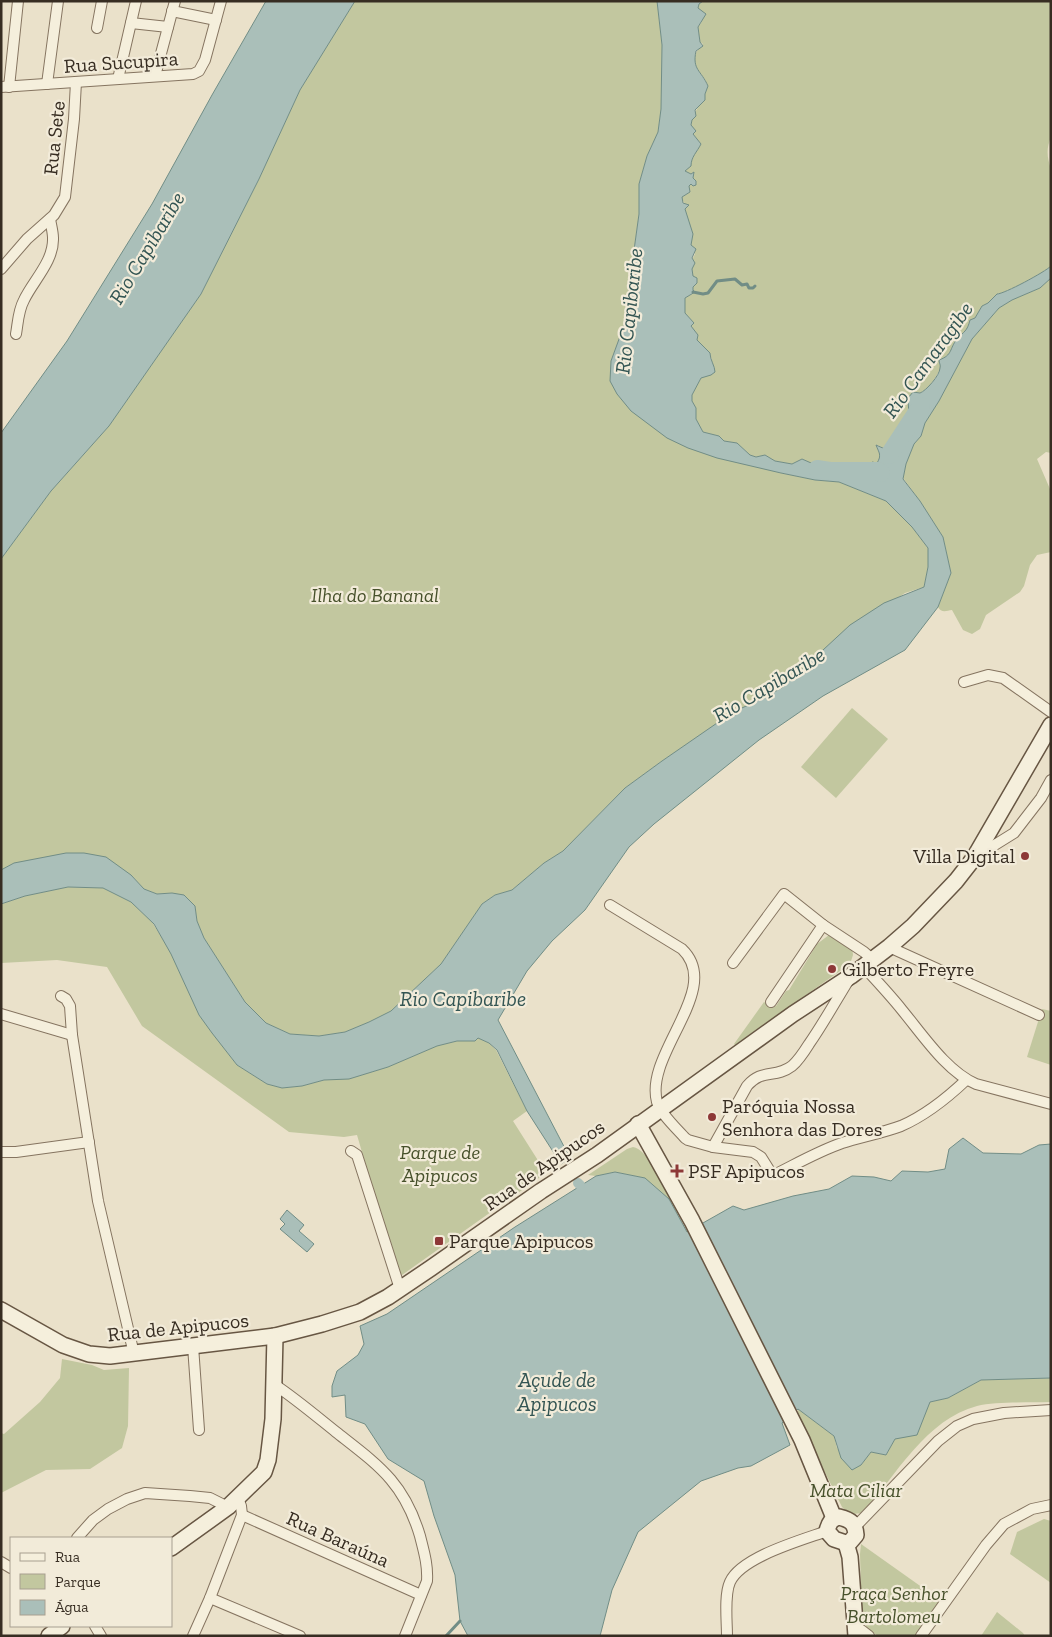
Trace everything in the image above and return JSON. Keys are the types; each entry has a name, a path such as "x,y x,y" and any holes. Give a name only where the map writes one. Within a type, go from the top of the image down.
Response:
{"main road":[{"name":"Rua de Apipucos","path":"1,1310 63,1345 89,1354 110,1356 275,1336 360,1312 400,1289 597,1155 660,1108 877,956 933,905 956,881 974,858 1051,725"},
{"path":"638,1124 692,1221 802,1440 834,1539 846,1543 850,1542 856,1535 855,1527 851,1522 844,1519 831,1525"},
{"path":"172,1547 233,1502 252,1486 264,1472 273,1419 275,1336"},
{"path":"846,1543 850,1557 856,1631"},
{"path":"49,1636 61,1627"}],"street":[{"path":"5,87 18,1"},
{"path":"47,84 58,1"},
{"path":"97,28 102,1"},
{"path":"118,79 136,1"},
{"name":"Rua Sucupira","path":"5,87 193,74 199,71 205,60 221,1"},
{"path":"155,76 174,6 216,20"},
{"path":"131,23 168,27"},
{"name":"Rua Sete","path":"50,219 62,205 65,197 74,119 76,82"},
{"path":"1,270 27,239 50,219 54,239 52,249 19,310 16,334"},
{"path":"964,682 988,674 1003,678 1051,712"},
{"path":"974,858 1014,833 1041,798 1051,780"},
{"path":"733,963 784,894 823,925 864,952 1039,1015"},
{"path":"610,905 682,949 688,955 693,965 694,987 691,999 663,1058 658,1073 656,1099 660,1108 685,1138 713,1147 753,1152 761,1157 771,1173 776,1174 816,1153 842,1143 900,1126 931,1110 966,1080"},
{"path":"772,1002 823,925"},
{"path":"877,956 897,1004 948,1064 966,1080 1051,1104"},
{"path":"713,1147 747,1086 753,1079 779,1072 794,1064 817,1033 851,976"},
{"path":"61,996 66,999 70,1006 72,1035 98,1201 134,1354"},
{"path":"1,1014 72,1035"},
{"path":"1,1152 16,1152 89,1142"},
{"path":"351,1151 357,1155 400,1289"},
{"path":"193,1346 199,1430"},
{"path":"275,1385 296,1399 369,1458 389,1476 404,1496 415,1519 427,1559 427,1581 405,1636"},
{"path":"855,1527 938,1442 957,1426 973,1419 1004,1413 1051,1410"},
{"path":"78,1537 93,1520 108,1509 127,1499 145,1493 210,1498 233,1502 241,1506 242,1515 193,1636"},
{"path":"921,1636 986,1545 1004,1524 1032,1508 1051,1505"},
{"name":"Rua Baraúna","path":"242,1515 421,1595"},
{"path":"727,1636 727,1593 729,1583 736,1571 763,1555 831,1525"},
{"path":"210,1598 300,1636"},
{"path":"856,1631 869,1636"}],"green space":[{"name":"Ilha do Bananal","path":"355,1 657,1 662,45 661,109 658,132 647,156 639,184 639,214 626,320 611,361 631,411 781,473 815,480 839,482 886,501 912,527 928,548 928,567 924,587 905,593 823,650 783,687 733,713 662,761 625,788 563,851 544,863 512,890 495,895 482,904 441,964 391,1011 345,1032 319,1036 290,1034 266,1023 245,1002 204,938 197,921 195,906 172,893 157,894 144,889 131,875 14,863 1,870 1,559 51,491 109,426 201,294 259,179 300,90"},
{"path":"703,1 1051,1 1051,137 1048,153 1051,169 1051,266 1024,282 997,294 982,306 975,318 970,320 966,332 955,342 952,351 939,363 941,367 927,389 920,393 916,392 908,403 909,417 906,434 900,436 885,449 877,445 880,456 879,460 877,463 872,462 860,471 844,474 840,469 841,465 826,468 802,459 792,464 775,461 765,455 756,457 750,455 737,443 724,441 719,436 703,432 696,419 696,408 692,401 692,395 701,378 713,366 710,353 697,340 691,326 694,323 685,313 685,298 695,292 693,290 692,266 695,254 691,245 690,228 685,209 687,206 682,197 690,192 689,186 693,179 693,173 685,171 695,151 701,144 693,134 695,131 691,125 696,111 705,100 708,86 694,62 697,51 703,44 700,42 698,27 703,18 698,8 699,4"},
{"path":"1051,278 1051,453 1046,452 1037,459 1050,489 1051,552 1037,555 1030,565 1024,586 1020,592 986,615 980,629 972,634 963,630 952,610 942,611 938,607 951,573 943,537 903,478 906,464 914,444 921,436 925,423 972,339 999,308 1040,288"},
{"path":"852,708 888,739 836,798 801,767"},
{"name":"Parque de Apipucos","path":"68,887 103,888 131,902 152,922 170,951 199,1015 237,1065 267,1084 282,1088 302,1086 324,1080 352,1078 388,1067 437,1046 457,1041 475,1041 478,1038 489,1043 496,1050 527,1111 513,1121 546,1173 402,1275 397,1272 357,1135 344,1137 289,1132 142,1026 107,967 57,960 1,963 1,904 25,896"},
{"path":"829,935 852,947 853,955 850,964 735,1045 764,1002 771,1007 776,1006 786,991 789,990 817,944"},
{"path":"1042,1009 1051,1011 1051,1065 1027,1057"},
{"path":"633,1147 639,1149 654,1166 669,1193 669,1199 644,1178 615,1172 596,1176 588,1175"},
{"path":"62,1359 92,1365 104,1370 129,1368 128,1426 122,1448 90,1469 46,1470 1,1493 1,1433 4,1434 40,1402 60,1378"},
{"name":"Mata Ciliar","path":"1051,1378 1051,1402 985,1404 959,1413 943,1423 913,1450 864,1513 852,1514 842,1507 798,1417 798,1409 834,1436 837,1448 861,1465 871,1452 886,1455 895,1439 923,1416 930,1402 948,1398 981,1380"},
{"path":"1044,1519 1051,1521 1051,1583 1010,1554 1017,1532"},
{"name":"Praça Senhor Bartolomeu","path":"861,1544 940,1600 915,1636 878,1636 867,1628 862,1619"},
{"path":"997,1612 1023,1633 1025,1636 981,1636"}],"water":[{"name":"Rio Capibaribe","path":"266,1 355,1 300,90 259,179 201,294 109,426 51,491 1,559 1,433 67,341 152,204"},
{"name":"Rio Capibaribe","path":"657,1 703,1 699,4 698,8 706,14 698,27 700,42 703,46 696,51 695,62 708,86 705,100 695,110 696,116 692,120 691,125 696,131 693,134 701,144 693,157 691,166 685,171 691,174 694,172 693,178 696,181 696,185 693,186 691,184 689,186 690,192 682,197 683,203 689,205 685,209 693,234 691,245 696,249 692,258 695,263 692,269 693,276 697,278 697,283 693,287 695,292 685,298 685,313 694,323 691,326 698,335 697,340 710,353 715,372 701,378 692,395 692,401 696,408 696,419 703,432 719,436 724,441 737,443 750,455 756,457 765,455 775,461 792,464 802,459 830,469 836,465 841,465 840,469 844,474 848,474 853,469 856,473 863,470 866,466 870,466 872,462 877,463 879,460 880,454 876,445 885,449 900,436 906,434 909,417 908,398 913,392 923,392 938,375 939,360 949,354 970,320 975,318 982,306 997,294 1024,282 1051,266 1051,278 1040,288 999,308 972,339 925,423 921,436 914,444 906,464 903,479 920,501 943,537 951,573 938,607 905,650 823,696 759,740 654,824 629,847 585,910 552,941 527,971 498,1020 570,1158 561,1164 527,1111 497,1050 489,1043 478,1038 475,1041 457,1041 437,1046 388,1067 349,1079 324,1080 302,1086 282,1088 267,1084 237,1065 212,1033 199,1015 171,954 154,924 131,902 103,888 68,887 25,896 1,904 1,870 14,863 66,853 84,853 106,857 131,875 144,889 157,894 172,893 184,895 195,906 197,921 204,938 245,1002 266,1023 290,1034 319,1036 345,1032 391,1011 441,964 482,904 495,895 512,890 544,863 563,851 625,788 733,712 783,687 850,625 884,603 924,587 928,567 928,548 912,527 886,501 839,482 815,480 781,473 717,458 688,448 667,438 631,411 617,394 610,381 611,361 626,320 639,214 639,184 647,156 658,132 661,109 662,45"},
{"name":"Açude de Apipucos","path":"963,1138 983,1153 1021,1154 1039,1145 1051,1144 1051,1378 981,1380 948,1398 930,1402 917,1435 895,1439 886,1455 871,1452 861,1465 852,1470 841,1458 834,1436 798,1409 782,1423 790,1445 751,1466 738,1468 701,1481 638,1532 612,1590 600,1636 468,1636 460,1621 455,1575 424,1481 388,1459 365,1424 346,1417 345,1395 332,1397 332,1386 337,1371 358,1355 364,1344 360,1326 387,1314 515,1227 596,1176 615,1172 645,1178 669,1199 687,1232 733,1206 744,1210 793,1196 829,1189 852,1176 874,1177 891,1181 902,1171 928,1172 945,1169 949,1149"},
{"path":"287,1210 304,1225 299,1231 314,1244 307,1252 280,1229 285,1224 280,1219"}],"waterway":[{"path":"693,292 708,293 717,281 735,279 742,285 747,284 749,288 755,286"},
{"name":"Rio Camaragibe","path":"889,455 921,406"},
{"name":"Rio Capibaribe","path":"817,469 830,471 878,471 881,473"},
{"path":"446,1636 460,1621"}],"place":[{"name":"Villa Digital","path":"1025,856"},
{"name":"Gilberto Freyre","path":"832,969"},
{"name":"Paróquia Nossa Senhora das Dores","path":"712,1117"},
{"name":"PSF Apipucos","path":"677,1171"},
{"name":"Parque Apipucos","path":"439,1241"}]}
